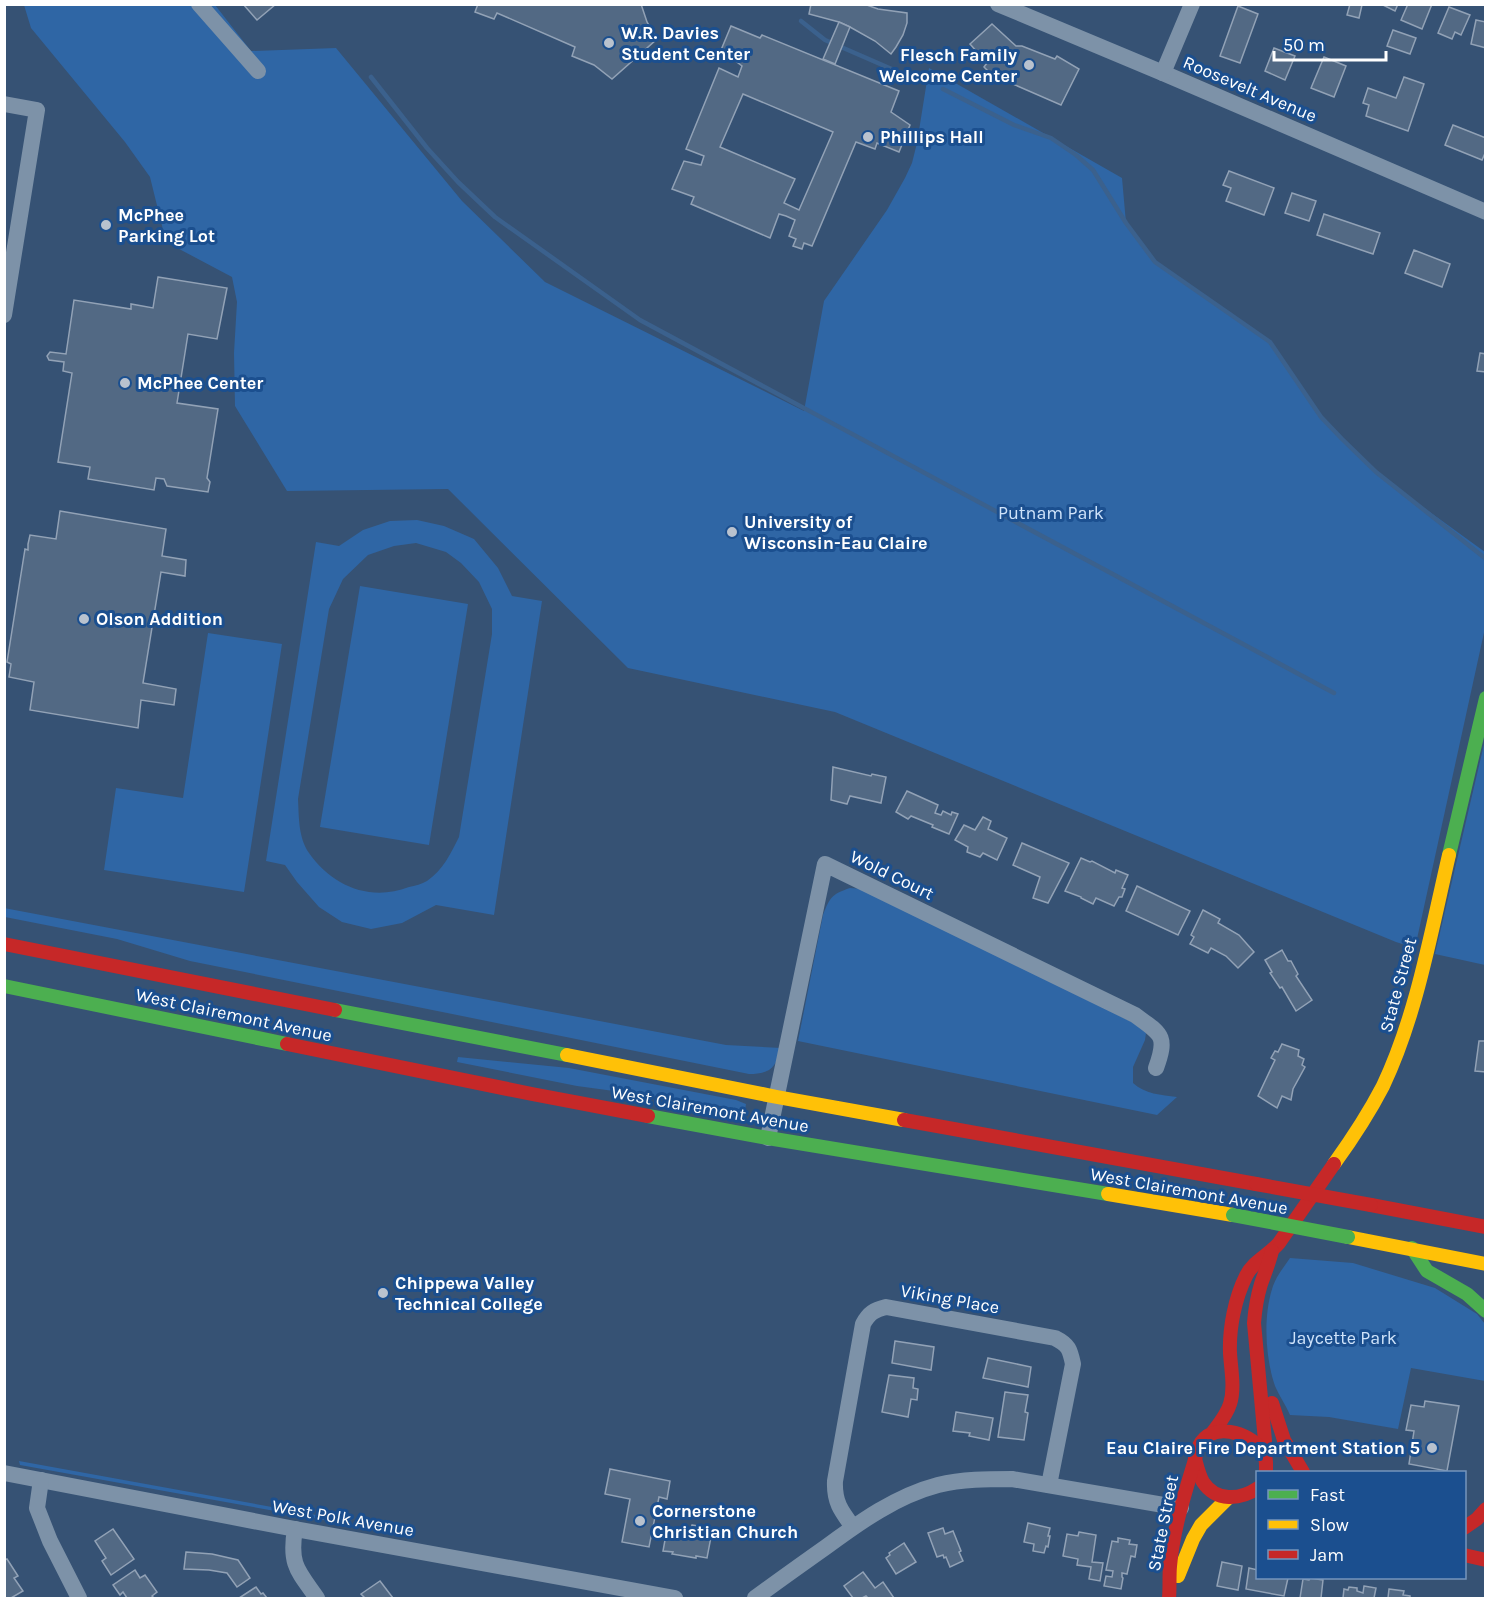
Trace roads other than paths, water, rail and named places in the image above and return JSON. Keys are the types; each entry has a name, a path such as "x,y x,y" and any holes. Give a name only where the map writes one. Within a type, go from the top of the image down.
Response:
{"main road":[{"name":"State Street","path":"1170,1596 1170,1566 1185,1490 1197,1450 1222,1420 1232,1395 1230,1344 1232,1325 1245,1277 1254,1263 1272,1251 1363,1119 1382,1086 1399,1048 1413,1008 1485,698"},
{"name":"West Clairemont Avenue","path":"4,944 777,1097 1485,1227"},
{"name":"West Clairemont Avenue","path":"4,986 532,1094 768,1138 1233,1215 1485,1264"},
{"path":"1412,1248 1427,1271 1467,1294 1485,1311"},
{"name":"State Street","path":"1268,1471 1263,1453 1265,1441 1255,1340 1256,1305 1272,1251"},
{"path":"1258,1355 1284,1440 1302,1471"},
{"path":"1213,1432 1226,1431 1238,1434 1257,1445 1263,1453"},
{"path":"1195,1459 1202,1481 1211,1490 1256,1506"},
{"name":"State Street","path":"1170,1596 1201,1525 1232,1498 1248,1496 1256,1489"},
{"path":"1466,1526 1485,1509"},
{"path":"1466,1555 1485,1560"}],"street":[{"path":"199,4 258,71"},
{"name":"Roosevelt Avenue","path":"998,4 1485,212"},
{"path":"1164,73 1192,4"},
{"path":"4,104 37,110 4,315"},
{"name":"Wold Court","path":"768,1138 825,864 1135,1015 1154,1029 1162,1041 1162,1052 1156,1068"},
{"name":"Viking Place","path":"853,1527 839,1508 835,1495 835,1481 863,1324 868,1315 886,1307 1055,1338 1065,1343 1071,1352 1073,1364 1049,1485"},
{"name":"West Polk Avenue","path":"4,1473 675,1599"},
{"path":"755,1599 884,1507 910,1494 936,1486 961,1481 1012,1479 1181,1508"},
{"path":"40,1480 37,1508 50,1541 79,1599"},
{"path":"295,1529 292,1556 299,1573 317,1599"}],"waterway":[{"path":"801,21 825,40 910,77"},
{"path":"371,77 427,148 495,217 640,320 1334,693"},
{"path":"943,89 1014,125 1051,138 1076,155 1093,170 1126,223 1155,262 1270,342 1321,417 1342,439 1376,472 1486,559"}],"place":[{"name":"W.R. Davies Student Center","path":"609,43"},
{"name":"Flesch Family Welcome Center","path":"1029,65"},
{"name":"Phillips Hall","path":"868,137"},
{"name":"McPhee Parking Lot","path":"106,225"},
{"name":"McPhee Center","path":"125,383"},
{"name":"University of Wisconsin-Eau Claire","path":"732,532"},
{"name":"Olson Addition","path":"84,619"},
{"name":"Chippewa Valley Technical College","path":"383,1293"},
{"name":"Eau Claire Fire Department Station 5","path":"1432,1448"},
{"name":"Cornerstone Christian Church","path":"640,1521"}],"park label":[{"name":"Putnam Park","path":"1051,513"},
{"name":"Jaycette Park","path":"1343,1338"}]}
